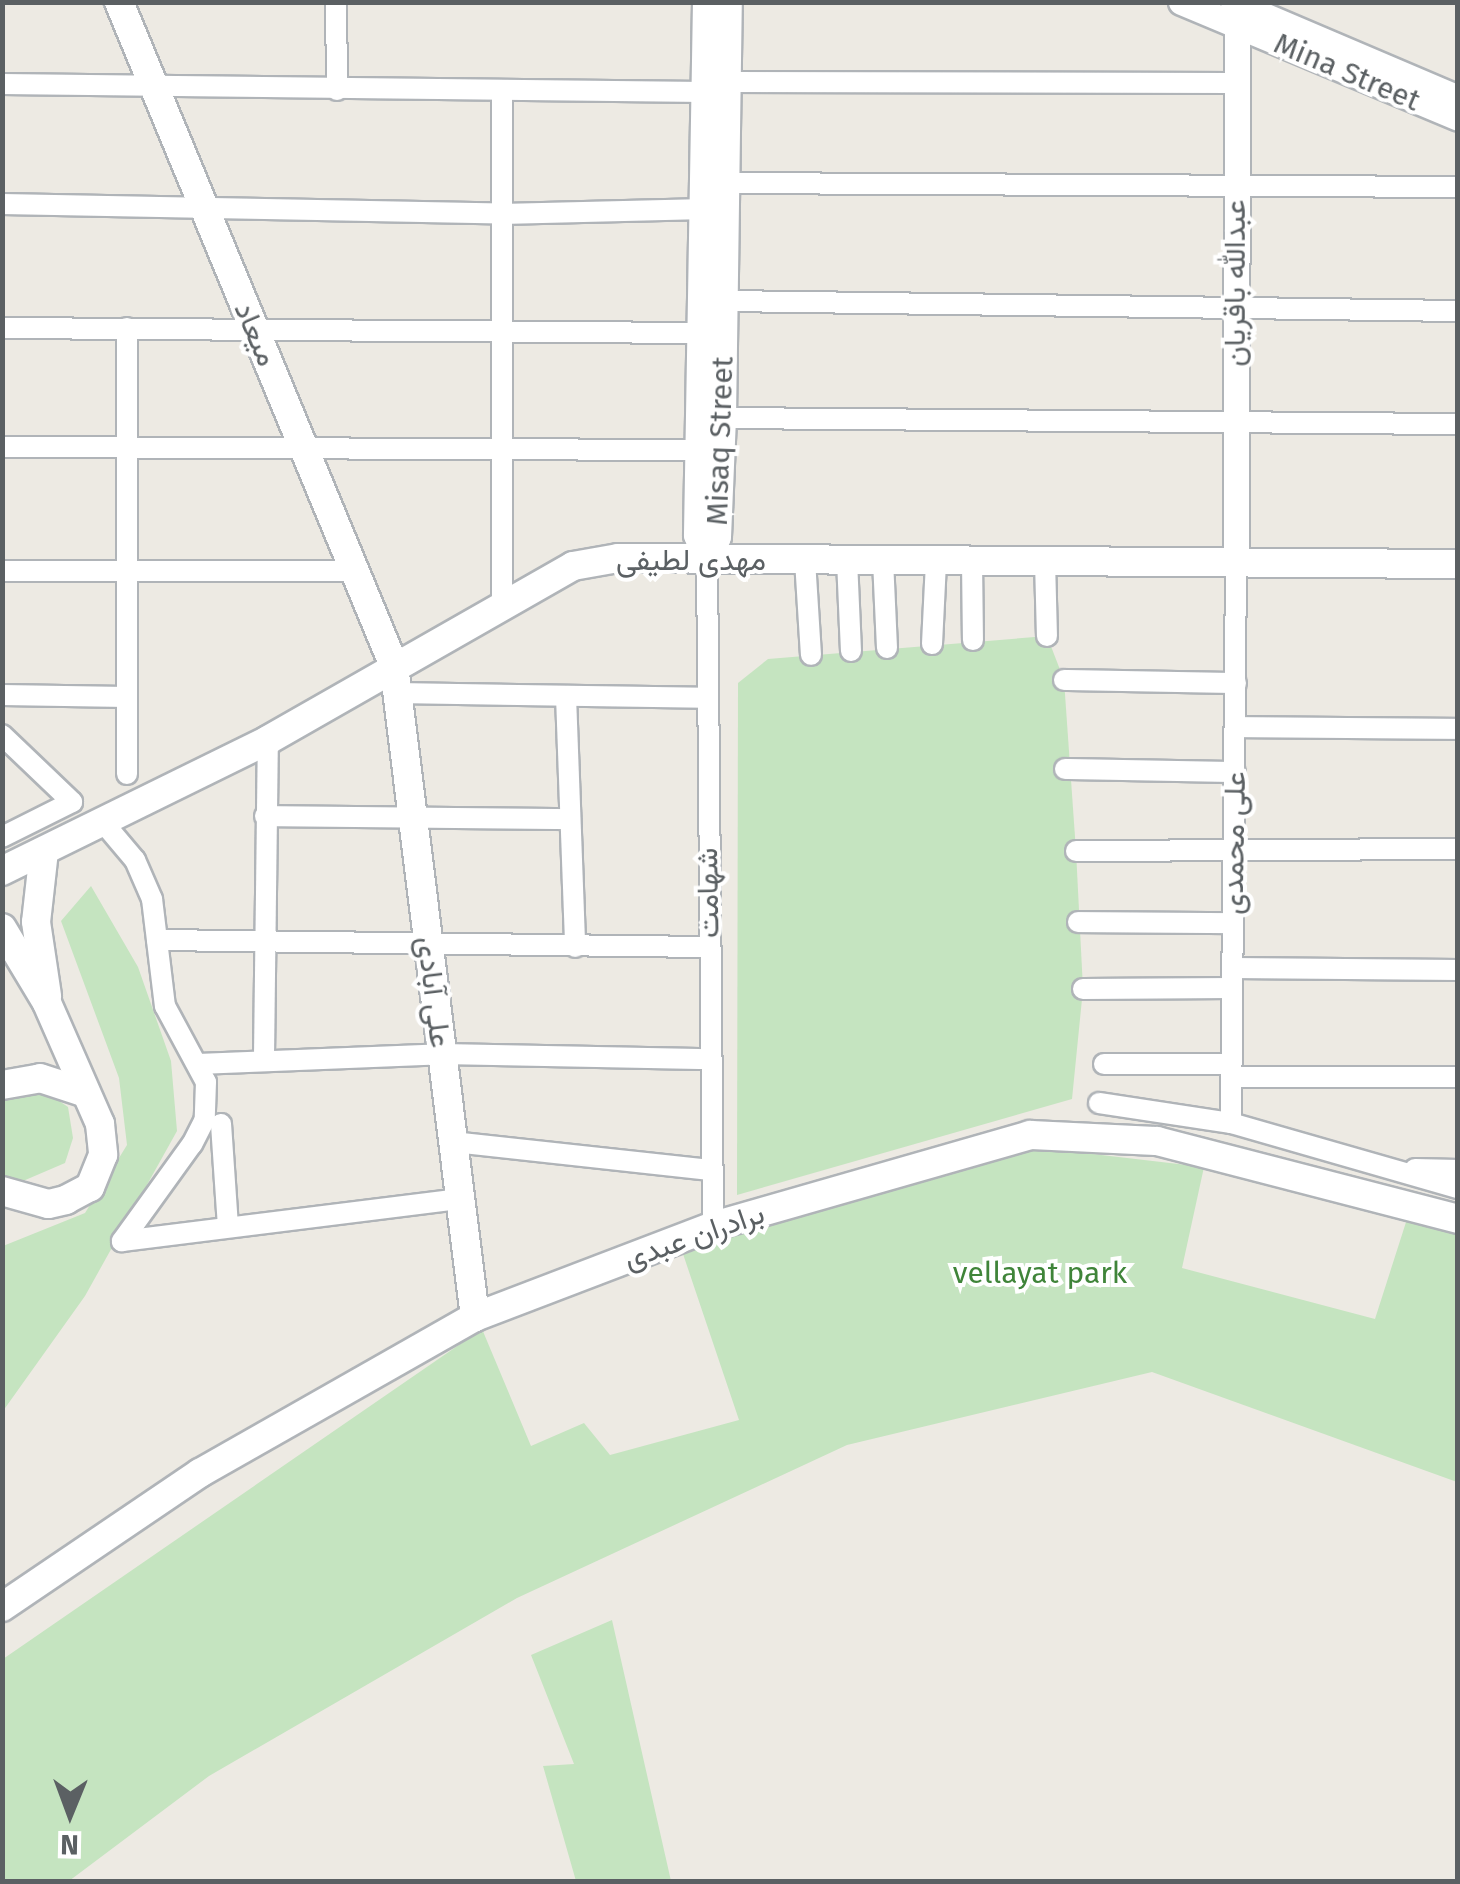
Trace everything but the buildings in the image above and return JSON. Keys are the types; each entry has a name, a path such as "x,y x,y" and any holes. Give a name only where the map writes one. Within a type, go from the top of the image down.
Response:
{"main road":[{"name":"میعاد","path":"118,2 305,451 395,679"},
{"name":"Misaq Street","path":"707,2 726,183 718,537 707,560"},
{"name":"Misaq Street","path":"707,560 698,534 706,333 706,210 728,2"},
{"name":"مهدی لطیفی","path":"2,871 395,679 502,603 573,566 618,558 1458,564"},
{"name":"علی آبادی","path":"395,679 475,1317"},
{"path":"44,851 36,922 48,1003"},
{"path":"2,928 48,1003 100,1124 100,1171 78,1195 48,1204 2,1208"},
{"path":"2,1086 40,1078 86,1093"},
{"name":"برادران عبدی","path":"2,1608 200,1473 475,1317 713,1226 1030,1134 1157,1141 1458,1219"},
{"path":"2,1191 48,1204"}],"street":[{"path":"336,2 337,90"},
{"name":"Mina Street","path":"1181,2 1236,9 1458,98"},
{"name":"Mina Street","path":"1236,9 1458,118"},
{"name":"عبدالله باقریان","path":"1236,9 1236,562"},
{"path":"2,84 502,91 1234,83"},
{"path":"502,91 498,328 502,603"},
{"path":"726,183 1235,182 1458,187"},
{"path":"2,204 501,214 706,210"},
{"path":"725,301 1458,311"},
{"path":"2,328 498,328 706,333"},
{"path":"127,328 127,774"},
{"path":"722,418 1458,424"},
{"path":"2,447 701,450"},
{"name":"شهامت","path":"707,560 704,698 709,1170 713,1226"},
{"path":"805,560 812,655"},
{"path":"847,560 851,651"},
{"path":"883,560 887,648"},
{"path":"932,644 936,561"},
{"path":"972,561 973,640"},
{"path":"1045,562 1047,636"},
{"name":"علی محمدی","path":"1231,1123 1236,562"},
{"path":"2,571 350,571"},
{"path":"395,679 566,696 704,698"},
{"path":"1064,680 1236,683"},
{"path":"2,696 127,697"},
{"path":"566,696 575,947"},
{"path":"1236,728 1458,729"},
{"path":"2,735 11,752 72,802 2,837"},
{"path":"264,1057 268,740"},
{"path":"1065,769 1235,772"},
{"path":"265,816 570,819"},
{"path":"102,820 135,860 152,899 166,1006 206,1082 205,1119 122,1240 460,1199"},
{"path":"1076,851 1458,849"},
{"path":"1078,922 1233,923"},
{"path":"157,940 709,948"},
{"path":"1083,988 1458,970"},
{"path":"198,1064 264,1057 442,1054 709,1059"},
{"path":"1104,1064 1458,1077"},
{"path":"1099,1103 1231,1123 1458,1188"},
{"path":"221,1124 228,1227"},
{"path":"453,1142 709,1170"},
{"path":"1391,1170 1458,1170"}],"green space":[{"path":"1047,636 1064,680 1076,851 1083,989 1072,1099 737,1195 738,683 768,659"},
{"path":"91,886 138,967 171,1061 177,1131 85,1296 3,1411 3,1246 85,1213 127,1145 119,1078 61,921"},
{"path":"20,1089 49,1094 68,1107 73,1138 65,1163 23,1181 3,1176 3,1099"},
{"name":"vellayat park","path":"1033,1147 1204,1167 1182,1268 1375,1319 1407,1219 1457,1232 1457,1482 1152,1372 847,1445 517,1598 209,1776 69,1881 3,1882 3,1659 482,1329 531,1446 584,1423 610,1455 739,1420 682,1251"},
{"path":"612,1620 671,1881 576,1881 543,1766 574,1764 531,1655"}]}
